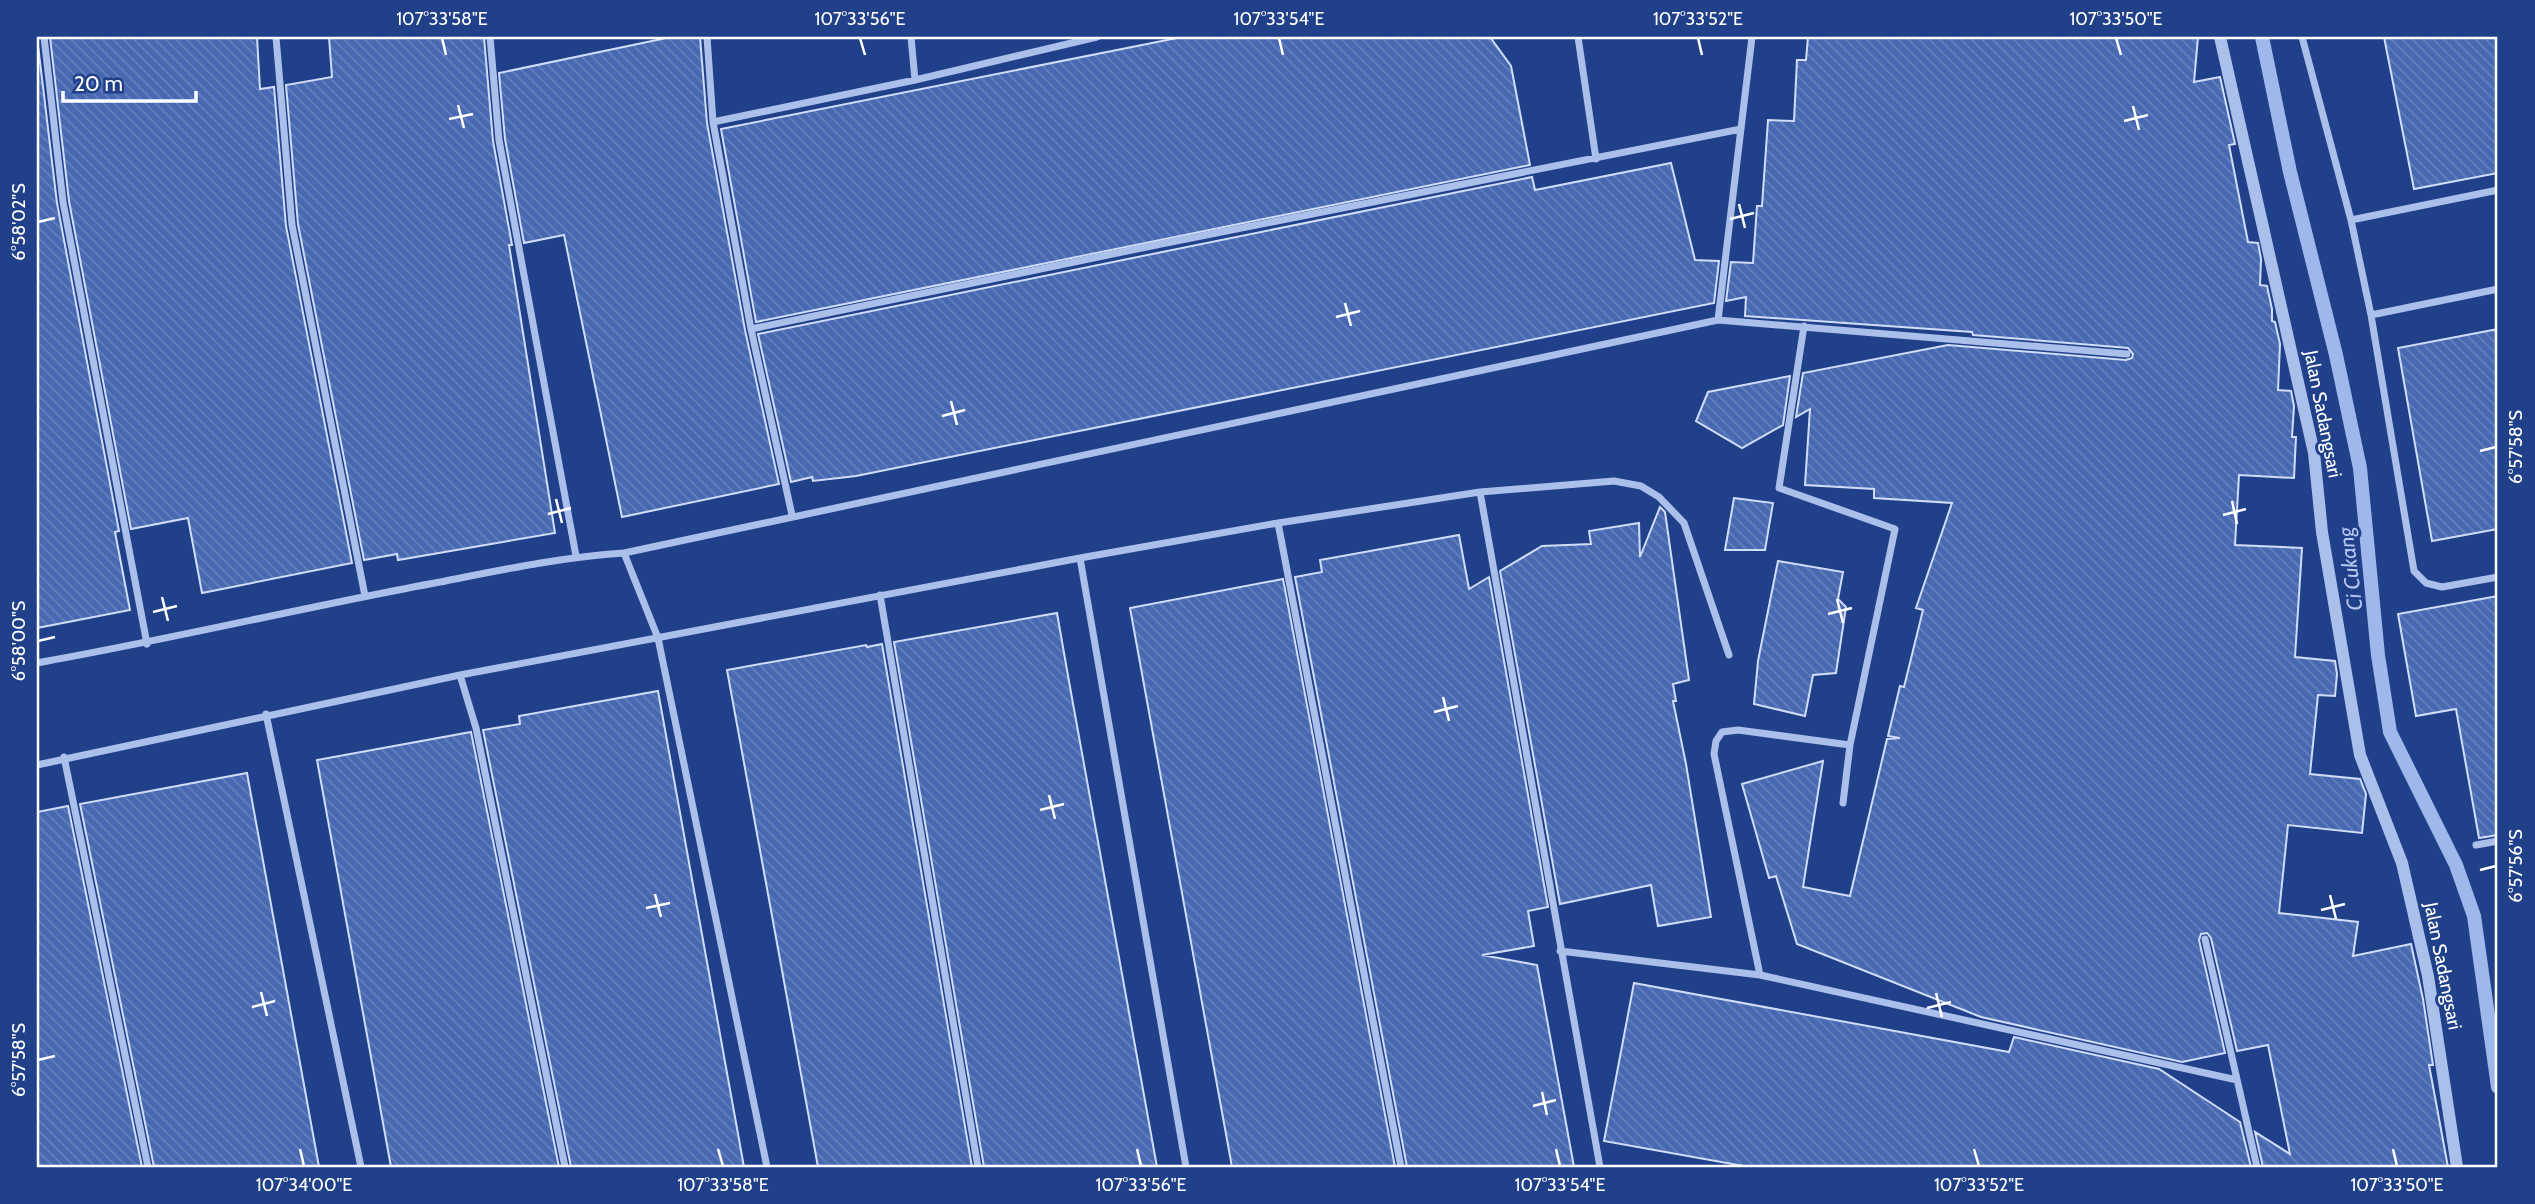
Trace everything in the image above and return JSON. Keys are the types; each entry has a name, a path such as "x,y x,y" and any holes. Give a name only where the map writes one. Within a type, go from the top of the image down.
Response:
{"street":[{"path":"44,37 63,202 147,644"},
{"path":"276,37 292,225 365,596"},
{"path":"490,37 499,141 576,556"},
{"path":"707,37 713,122 751,329 792,515"},
{"path":"911,37 915,80"},
{"path":"713,122 915,80 1097,37"},
{"path":"1578,37 1596,159"},
{"path":"1718,320 1752,37"},
{"name":"Jalan Sadangsari","path":"2220,37 2314,453 2322,532 2360,755 2402,863 2428,976 2458,1167"},
{"path":"2302,37 2351,220 2371,315 2414,571 2426,583 2442,587 2498,576"},
{"path":"751,329 1161,244 1741,130"},
{"path":"2351,220 2498,190"},
{"path":"2371,315 2498,289"},
{"path":"37,663 147,644 365,596 576,556 624,553 792,515 1718,320 2127,354"},
{"path":"1804,326 1779,488 1895,529 1850,745 1843,803"},
{"path":"37,765 266,714 460,675 1080,558 1278,523 1480,492 1614,481 1641,486 1659,498 1684,523 1729,655"},
{"path":"1480,492 1600,1167"},
{"path":"1278,523 1401,1167"},
{"path":"624,553 658,638 767,1167"},
{"path":"1080,558 1186,1167"},
{"path":"880,595 978,1167"},
{"path":"460,675 476,728 565,1167"},
{"path":"266,714 361,1167"},
{"path":"1760,975 1714,754 1716,741 1722,732 1738,730 1850,745"},
{"path":"64,757 148,1167"},
{"path":"2476,845 2498,841"},
{"path":"2205,939 2257,1167"},
{"path":"1560,951 1760,975 2237,1080"}],"building":[{"path":"37,37 57,203 119,531 115,532 130,610 37,628"},
{"path":"50,37 257,37 260,89 274,87 286,226 352,563 202,593 188,518 131,529 69,201"},
{"path":"329,37 484,37 493,141 512,245 509,245 555,533 398,560 397,554 364,560 298,224 286,85 332,77"},
{"path":"671,37 700,37 707,123 745,330 779,484 622,517 564,235 524,243 505,139 499,73"},
{"path":"1182,37 1490,37 1511,66 1530,165 756,322 721,129"},
{"path":"1808,37 2198,37 2194,82 2220,77 2235,144 2229,145 2248,242 2258,243 2261,259 2260,285 2267,286 2272,321 2275,322 2280,344 2278,390 2291,391 2294,406 2294,478 2239,475 2235,545 2302,548 2295,657 2335,661 2337,674 2335,696 2318,695 2310,774 2360,779 2366,794 2362,833 2288,825 2279,913 2358,922 2353,956 2411,944 2423,999 2433,1065 2429,1065 2448,1167 2263,1167 2255,1132 2290,1154 2268,1045 2237,1051 2211,938 2207,933 2201,934 2199,940 2225,1053 2182,1062 1981,1017 1797,944 1776,876 1769,878 1742,784 1823,761 1803,887 1850,896 1887,739 1900,738 1888,736 1900,686 1904,687 1923,610 1916,608 1952,503 1874,498 1874,489 1805,485 1810,409 1796,417 1803,373 1948,345 2126,360 2132,358 2133,354 2128,348 1973,335 1972,332 1745,316 1746,297 1726,301 1731,262 1753,263 1757,206 1762,206 1768,120 1794,121 1797,60 1806,60"},
{"path":"2384,37 2498,37 2498,173 2414,189"},
{"path":"1671,163 1695,260 1719,261 1714,303 856,476 813,481 812,477 791,482 758,334 1532,177 1535,190"},
{"path":"2498,329 2498,529 2432,541 2398,348"},
{"path":"1790,376 1783,425 1742,448 1696,421 1708,392"},
{"path":"1734,498 1773,503 1765,550 1725,550"},
{"path":"1660,507 1665,512 1689,680 1673,684 1676,701 1673,701 1711,917 1658,926 1651,885 1560,904 1500,571 1542,546 1591,544 1589,531 1639,523 1640,557"},
{"path":"1459,535 1469,589 1489,577 1548,907 1528,911 1534,946 1482,955 1537,965 1574,1167 1407,1167 1295,577 1322,572 1320,560"},
{"path":"1778,561 1843,572 1838,599 1846,607 1836,673 1813,675 1805,716 1754,704 1758,661"},
{"path":"1283,579 1395,1167 1232,1167 1130,608"},
{"path":"2498,596 2498,835 2479,838 2456,709 2416,716 2398,614"},
{"path":"1057,613 1157,1167 984,1167 894,642"},
{"path":"882,644 972,1167 818,1167 727,670"},
{"path":"658,691 744,1167 571,1167 483,730 520,724 519,716"},
{"path":"471,732 559,1167 391,1167 317,760"},
{"path":"247,773 319,1167 154,1167 80,804"},
{"path":"68,806 142,1167 37,1167 37,812"},
{"path":"1634,983 2009,1052 2014,1037 2159,1069 2240,1122 2251,1167 1749,1167 1604,1141"}],"waterway":[{"name":"Ci Cukang","path":"2262,37 2290,172 2336,355 2360,468 2378,655 2390,732 2456,865 2474,916 2498,1087"}]}
